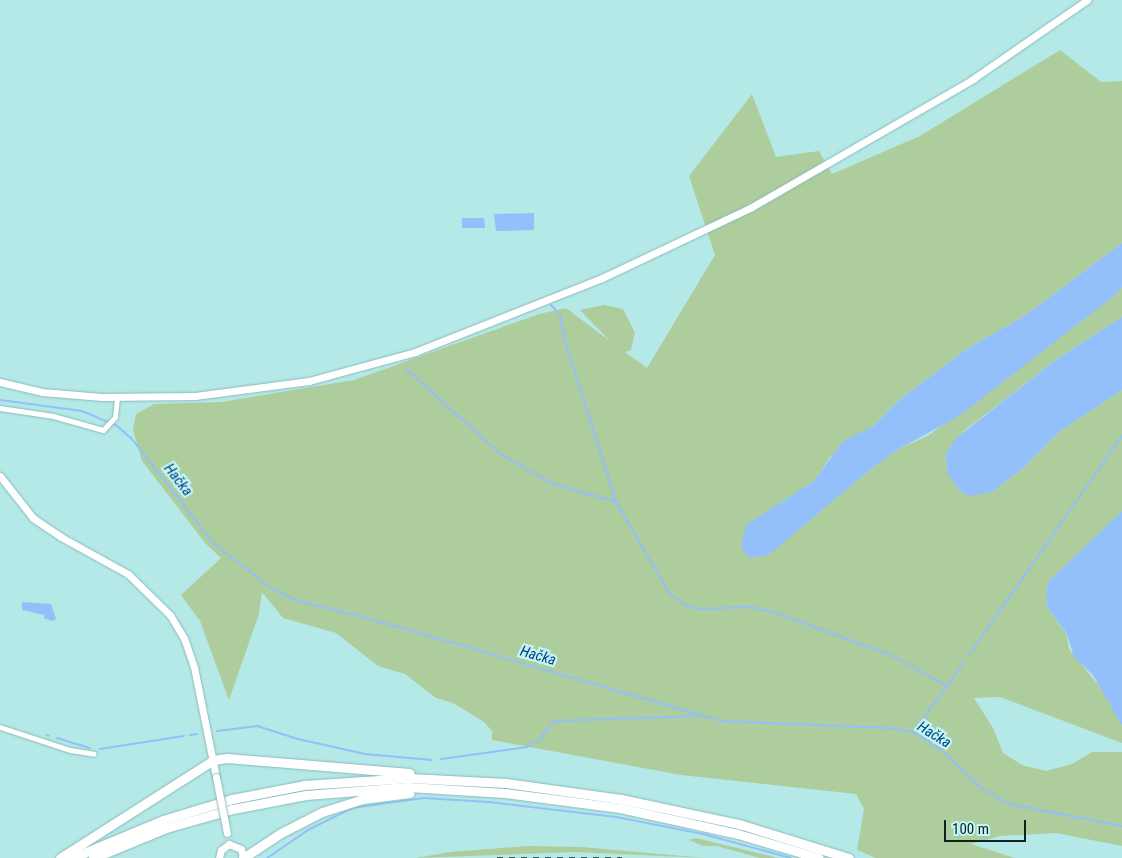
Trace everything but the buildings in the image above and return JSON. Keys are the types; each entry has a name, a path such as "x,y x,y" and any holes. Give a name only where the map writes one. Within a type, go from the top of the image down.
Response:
{"highway":[{"path":"60,858 213,760 227,758 451,775 463,785"},
{"path":"72,858 123,835 198,808 269,791 343,781 463,785 581,792 739,824 849,858"},
{"path":"243,858 303,822 342,805 396,794 445,793 463,785"},
{"path":"93,858 166,828 268,801 377,788 463,785 620,808 738,834 818,858"}],"street":[{"path":"0,382 42,392 118,398 244,391 333,376 415,352 552,299 722,222 800,181 973,79 1088,0"},
{"path":"0,408 53,416 96,431 108,428 115,417 118,398"},
{"path":"0,476 33,518 61,537 128,574 170,615 192,660 229,844"},
{"path":"0,727 52,744 94,754"},
{"path":"229,844 241,849 243,858"},
{"path":"219,858 220,850 229,844"}],"green space":[{"path":"1060,50 1101,82 1122,81 1122,243 1026,315 967,349 898,401 872,427 831,456 814,481 746,525 751,558 769,554 872,468 899,449 929,435 1122,287 1122,317 1053,362 964,431 946,455 947,472 992,492 1023,468 1060,431 1122,390 1122,511 1048,582 1046,595 1047,607 1067,635 1069,649 1105,693 1122,726 1122,743 1000,697 974,698 993,728 1003,753 1022,765 1046,771 1072,764 1092,752 1122,752 1122,846 1056,833 1000,836 971,844 1015,858 876,858 857,850 864,809 856,794 681,775 492,740 492,731 484,722 453,703 436,698 405,674 378,666 336,633 283,618 262,592 259,614 229,700 200,621 181,595 221,558 206,544 142,461 133,430 136,414 154,404 221,402 354,380 539,314 566,308 610,341 580,310 604,305 623,309 635,333 631,350 625,352 647,368 715,255 689,176 752,94 776,157 819,151 832,174 920,136"},
{"path":"696,838 778,858 760,858 717,846 703,846 689,840"},
{"path":"527,846 581,847 706,858 574,852 416,858 450,852"}],"water":[{"path":"534,213 534,230 496,231 494,214"},
{"path":"462,218 484,218 485,228 462,228"},
{"path":"1122,243 1122,287 1115,295 959,416 899,449 872,468 770,554 751,558 744,553 741,544 746,525 814,481 842,442 872,427 898,401 967,349 1026,315"},
{"path":"1122,317 1122,390 1060,431 1023,468 992,492 968,496 959,490 947,472 946,454 954,440 1053,362"},
{"path":"1122,511 1122,726 1093,675 1074,657 1067,634 1047,607 1046,595 1048,582"},
{"path":"22,602 51,604 56,619 52,621 44,618 44,615 22,610"}],"waterway":[{"path":"551,305 560,315 565,341 616,502"},
{"path":"406,369 502,455 553,484 616,502 670,594 684,605 699,609 751,607 779,614 893,656 947,686 913,732"},
{"name":"Hačka","path":"0,400 82,411 117,426 132,439 214,544 274,590 295,600 374,620 722,721 888,728 913,732 940,749 984,790 1009,804 1122,826"},
{"path":"969,655 1122,436"},
{"path":"947,686 964,662"},
{"path":"441,759 527,747 538,741 554,721 699,716"},
{"path":"217,731 257,726 298,739 365,754 432,760"},
{"path":"190,735 197,734"},
{"path":"100,749 184,736"},
{"path":"57,738 90,748"},
{"path":"267,858 308,830 352,808 423,798 490,802 616,817 703,834 791,858"}],"railway":[{"path":"497,858 622,858"}]}
